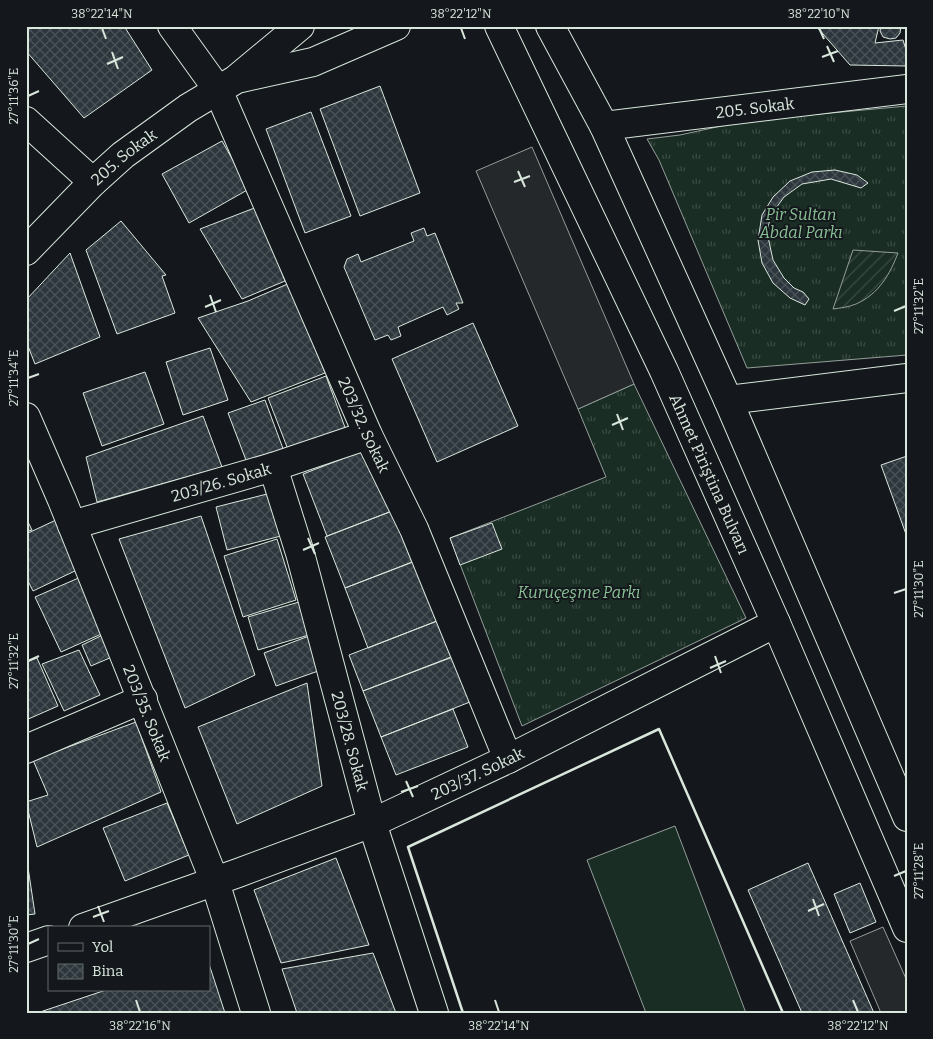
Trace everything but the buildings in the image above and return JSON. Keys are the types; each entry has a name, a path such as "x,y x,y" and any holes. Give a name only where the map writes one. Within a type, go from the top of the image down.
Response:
{"street":[{"name":"203/32. Sokak","path":"172,26 227,85 368,435 414,529 508,759"},
{"name":"205. Sokak","path":"26,251 93,182 123,155 188,108 227,85 300,26"},
{"name":"205. Sokak","path":"227,85 312,62 396,26"},
{"name":"Ahmet Piriştina Bulvarı","path":"499,26 664,371 776,623 907,928"},
{"path":"550,26 604,126 728,400 907,817"},
{"name":"205. Sokak","path":"604,126 907,89"},
{"path":"26,121 93,182"},
{"path":"728,400 907,378"},
{"name":"203/35. Sokak","path":"26,417 143,699 215,882 256,1013"},
{"name":"203/26. Sokak","path":"72,525 273,468 368,435"},
{"name":"203/28. Sokak","path":"273,468 300,553 372,823 434,1013"},
{"name":"203/37. Sokak","path":"89,926 215,882 372,823 508,759 776,623"},
{"path":"26,749 143,699"},
{"path":"26,948 48,940"}],"green space":[{"name":"Pir Sultan Abdal Parkı","path":"907,106 907,355 747,368 659,160 647,139 680,135 744,121"},
{"path":"853,250 898,253 883,283 871,295 853,305 833,309"},
{"name":"Kuruçeşme Parkı","path":"634,384 746,618 522,726 450,538 606,477 578,409"},
{"path":"675,826 746,1013 646,1013 587,860"}],"shaded area":[{"path":"532,147 634,384 578,409 476,171"},
{"path":"883,927 907,981 907,1013 881,1013 850,941"}],"wall":[{"path":"463,1013 408,847 659,729 783,1013"}]}
